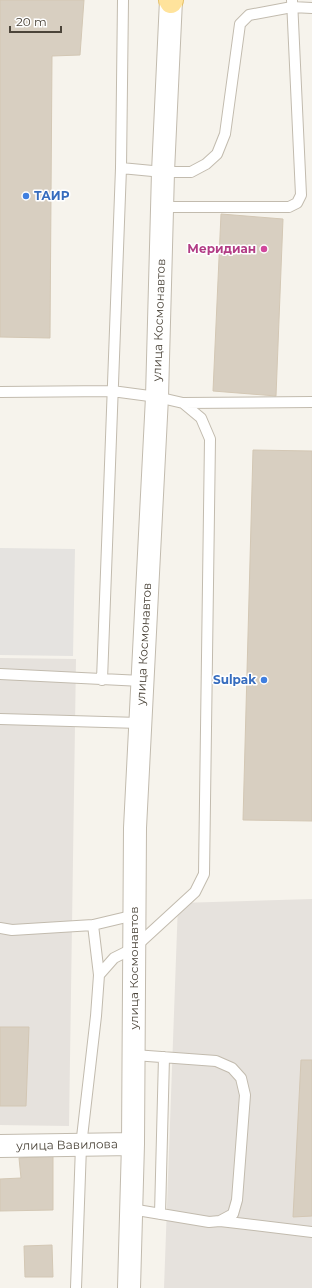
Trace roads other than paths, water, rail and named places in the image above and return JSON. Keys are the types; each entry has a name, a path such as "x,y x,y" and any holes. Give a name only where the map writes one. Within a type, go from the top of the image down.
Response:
{"street":[{"name":"улица Космонавтов","path":"129,1288 133,1144 135,828 157,397 163,172 171,0"},
{"name":"улица Вавилова","path":"0,1146 81,1146 106,1143 133,1144"}],"lane":[{"path":"102,680 121,168 123,0"},
{"path":"121,168 163,172 191,172 206,164 217,154 225,134 240,24 249,15 292,4 312,8"},
{"path":"162,207 289,207 297,203 301,196 292,4"},
{"path":"2,393 112,391 157,397 183,403 312,402"},
{"path":"99,975 114,958 134,948 195,892 204,874 210,439 201,418 183,403"},
{"path":"0,674 142,681"},
{"path":"0,719 140,723"},
{"path":"0,928 12,930 93,925 135,916"},
{"path":"76,1288 81,1146 96,1016 99,975 93,925"},
{"path":"134,1055 216,1061 232,1068 241,1078 245,1095 237,1200 233,1214 220,1221"},
{"path":"160,1214 164,1057"},
{"path":"131,1209 209,1222 220,1221 312,1232"}],"place":[{"name":"ТАИР","path":"26,196"},
{"name":"Меридиан","path":"264,249"},
{"name":"Sulpak","path":"264,680"}]}
